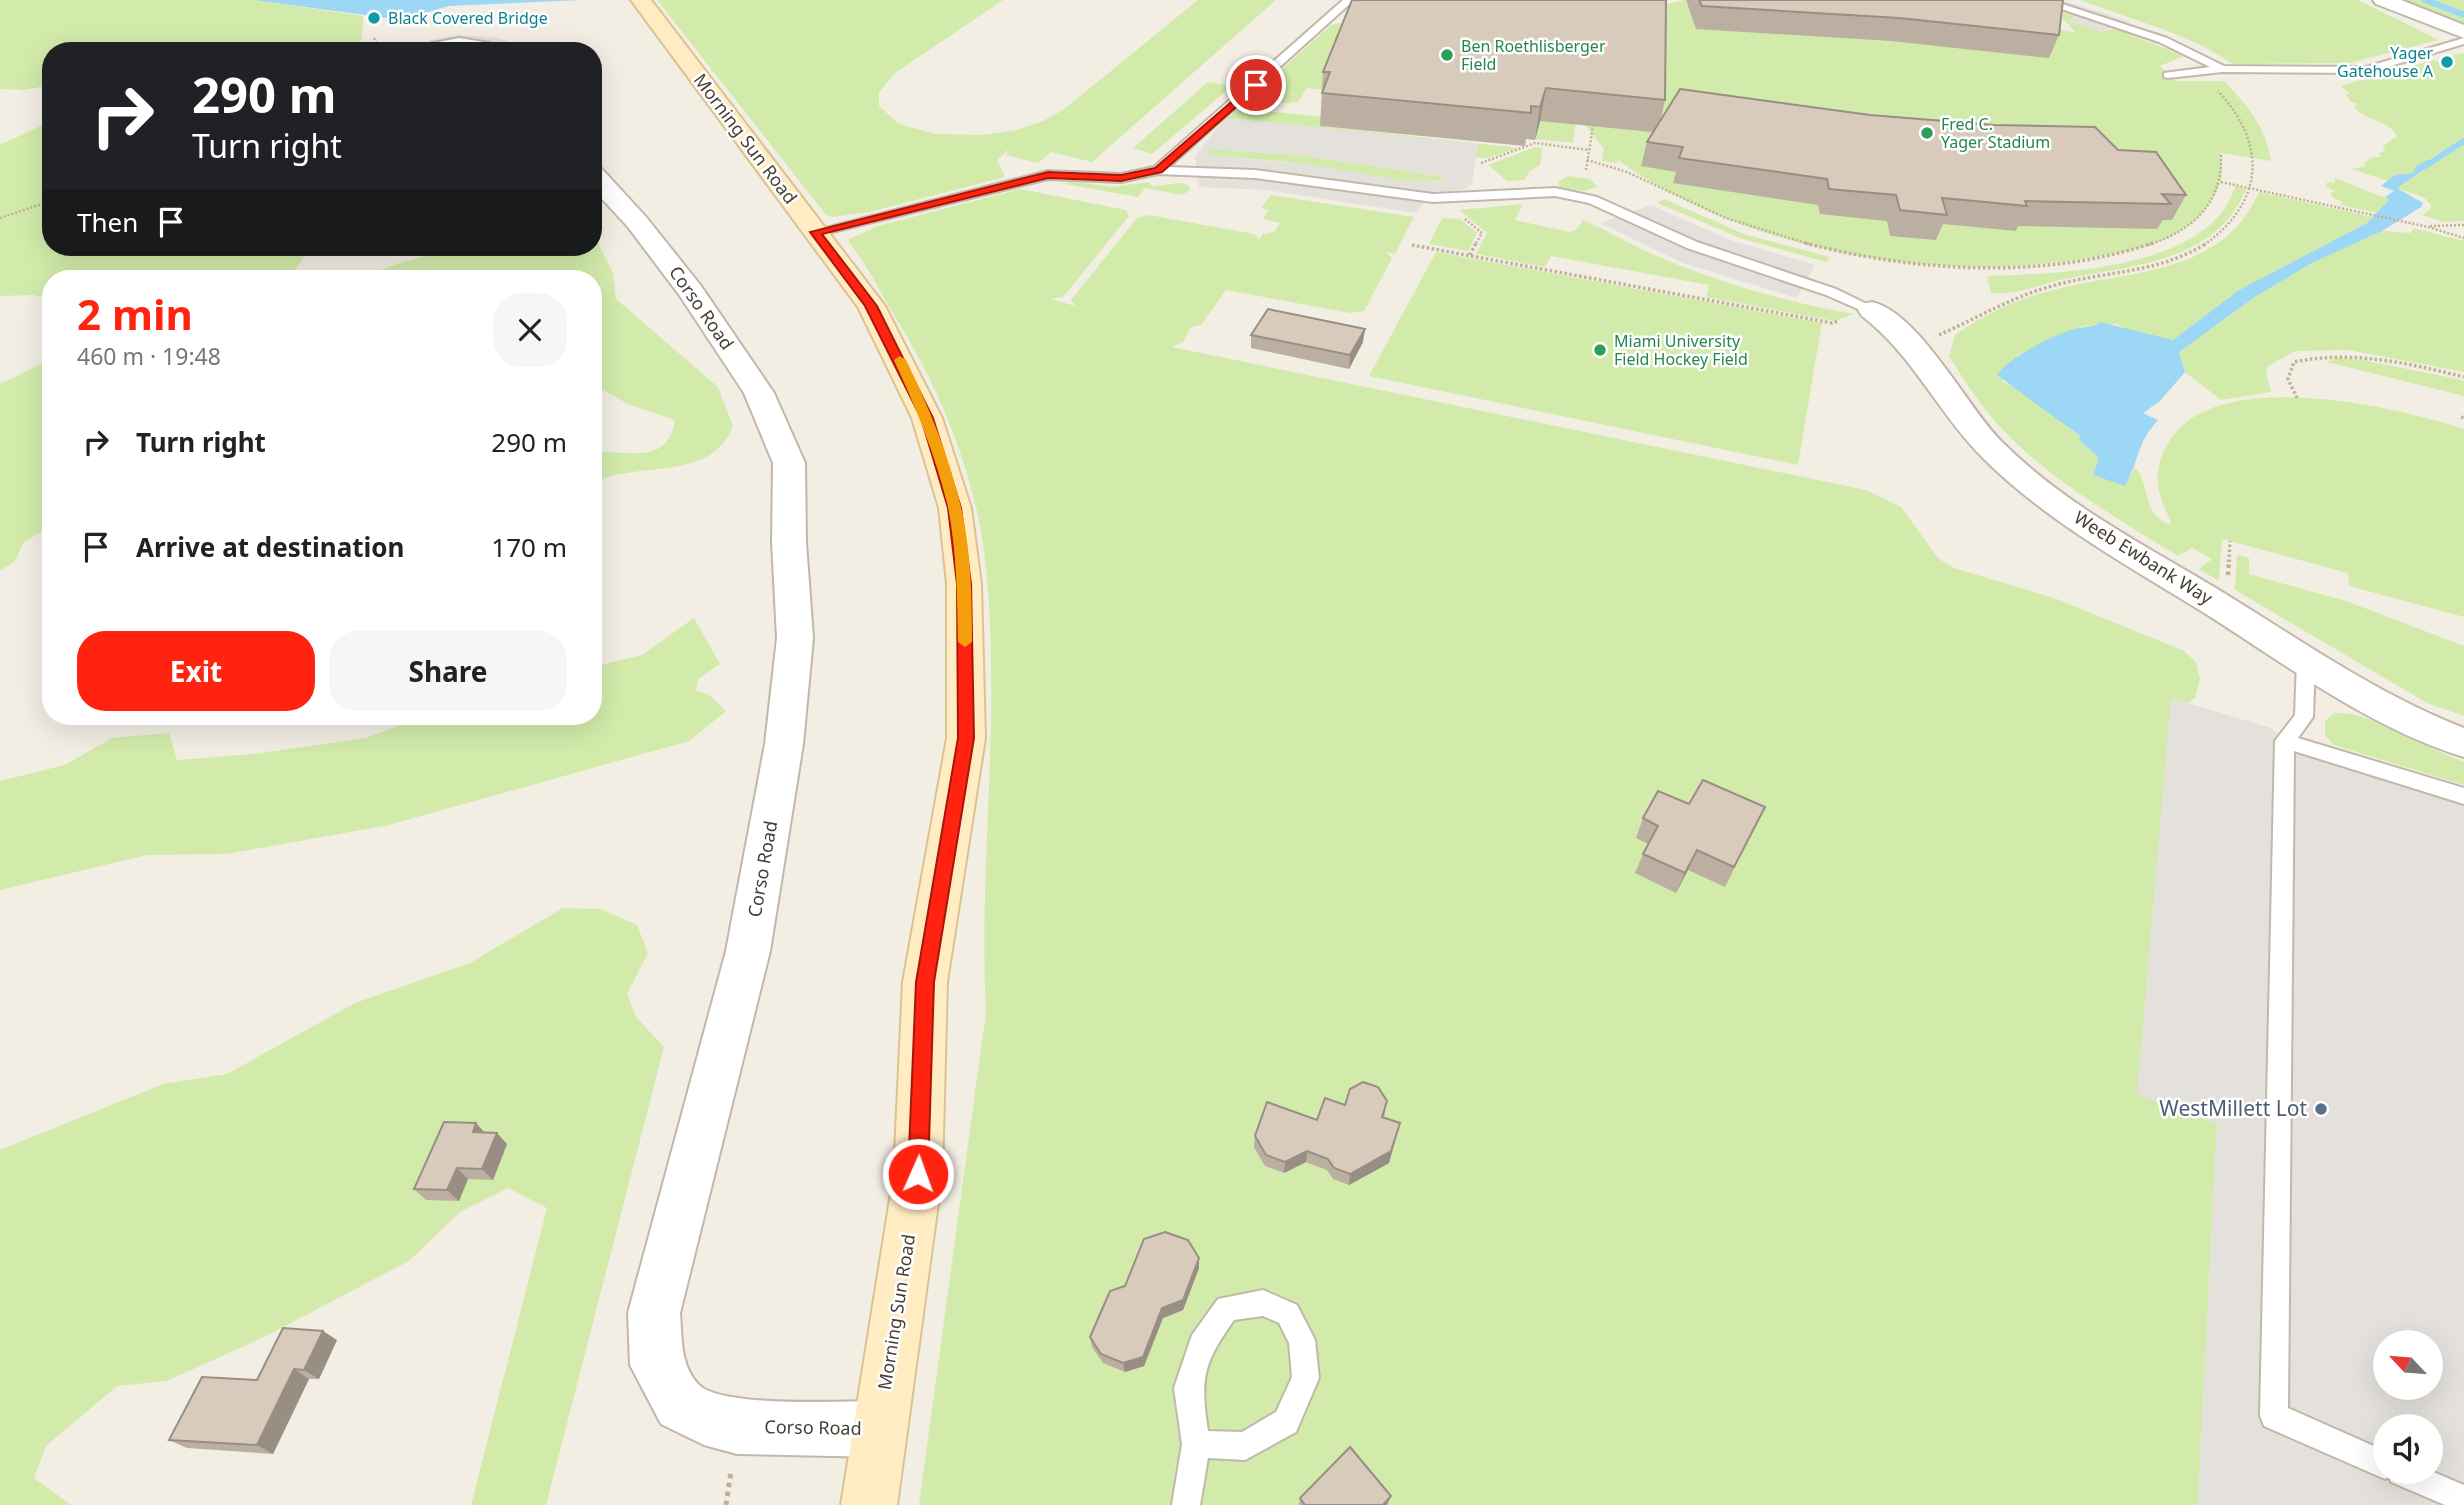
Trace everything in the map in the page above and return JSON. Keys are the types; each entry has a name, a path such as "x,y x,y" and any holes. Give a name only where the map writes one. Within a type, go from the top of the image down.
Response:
{"main road":[{"name":"Morning Sun Road","path":"642,2 871,306 927,418 955,508 964,584 966,738 925,982 918,1174 869,1505"}],"street":[{"path":"2383,0 2464,33"},
{"name":"Corso Road","path":"602,184 691,292 759,393 789,463 789,542 795,638 784,744 748,951 654,1313 657,1365 680,1405 704,1419 737,1427 879,1429"},
{"name":"Weeb Ewbank Way","path":"1872,310 1893,324 1913,346 1993,452 2081,522 2306,661 2409,720 2464,743"}],"lane":[{"path":"1158,170 1349,0"},
{"path":"2040,0 2162,40 2222,69"},
{"path":"2168,75 2222,69 2367,71 2464,41"},
{"path":"816,232 1048,175 1121,178 1158,170 1255,174 1433,198 1539,192 1581,197 1616,209 1703,249 1831,292 1872,310"},
{"path":"2306,661 2304,717 2285,741 2274,1416 2373,1460"},
{"path":"2285,741 2464,796"},
{"path":"1186,1505 1196,1444 1188,1388 1201,1344 1227,1308 1263,1303 1288,1314 1302,1340 1306,1378 1286,1422 1245,1446 1196,1444"},
{"path":"2429,1484 2464,1499"}],"path":[{"path":"374,38 376,42"},
{"path":"1913,346 2023,294 2054,285 2144,270 2179,258 2206,245 2231,225 2246,206 2253,189 2254,158 2244,125 2234,107 2196,72"},
{"path":"1586,170 1593,126"},
{"path":"1481,163 1535,143 1589,150"},
{"path":"1587,160 1636,173 1683,201 1770,234 1881,259 1985,269 2064,262 2124,252 2174,237 2204,214 2221,182 2221,152"},
{"path":"2221,182 2413,223 2464,238"},
{"path":"0,218 42,204"},
{"path":"1459,217 1482,233 1470,255"},
{"path":"2428,227 2464,225"},
{"path":"1412,245 1832,323 1872,310"},
{"path":"2297,398 2288,379 2294,362 2322,354 2351,354 2464,377"}],"green space":[{"path":"0,0 254,0 363,16 362,40 359,42 42,42 42,87 23,90 0,89"},
{"path":"657,0 1003,0 895,73 879,92 879,106 899,124 936,134 984,135 1016,130 1043,121 1063,110 1198,0 1276,0 1092,162 1051,152 1038,163 1006,155 1009,149 997,160 1005,177 869,212 832,217 826,215"},
{"name":"Fred C. Yager Stadium","path":"1684,0 1928,0 2076,33 2060,15 2023,0 2076,16 2070,21 2101,31 2116,29 2184,56 2160,66 2175,81 2224,81 2255,118 2265,138 2271,161 2221,153 2221,181 2211,202 2199,217 2184,228 2151,244 2113,254 2053,263 1971,267 1930,265 1849,254 1769,234 1729,220 1690,203 1618,160 1616,163 1602,161 1604,149 1577,114 1573,143 1535,139 1531,112 1663,5"},
{"path":"2079,0 2358,0 2439,40 2349,63 2233,64 2203,46 2165,30"},
{"path":"2394,0 2464,0 2464,26"},
{"path":"1353,24 1333,91 1306,88 1299,101 1288,103 1269,102 1252,96 1331,25"},
{"path":"2464,53 2464,139 2428,160 2413,173 2395,175 2388,181 2351,169 2366,166 2363,163 2374,157 2381,157 2379,154 2385,150 2383,146 2397,136 2388,126 2359,111 2354,106 2358,104 2351,102 2346,95 2350,93 2340,86 2434,60 2448,66 2458,64 2445,57"},
{"path":"1208,82 1232,86 1152,154 1133,148"},
{"path":"1244,109 1324,117 1321,126 1519,148 1487,158 1474,157 1477,144 1225,118 1233,111"},
{"path":"42,125 42,256 306,256 295,270 42,270 42,297 0,296 0,145"},
{"path":"2464,143 2464,221 2444,222 2422,215 2431,209 2431,204 2423,197 2396,188"},
{"path":"1535,147 1542,148 1540,165 1530,171 1524,180 1507,181 1488,165"},
{"path":"1211,149 1300,155 1446,177 1437,181 1401,180 1303,164 1212,156 1207,153"},
{"path":"1568,176 1590,179 1598,187 1584,191 1560,188 1558,182"},
{"path":"2335,178 2390,200 2377,213 2341,205 2342,202 2333,198 2330,193 2335,191 2326,187 2327,182 2335,183"},
{"path":"1076,182 1112,187 1149,182 1152,186 1182,183 1189,186 1190,190 1182,195 1145,188 1138,197 1060,183"},
{"path":"2235,186 2246,189 2233,213 2216,231 2172,256 2020,291 1991,293 1987,276 2090,269 2165,251 2196,235 2221,214"},
{"path":"1021,189 1126,210 1129,216 1063,297 1051,299 1075,306 1071,300 1137,218 1149,215 1254,234 1259,240 1263,234 1274,232 1280,223 1263,219 1269,210 1261,208 1271,195 1414,217 1395,254 1386,252 1392,258 1364,311 1350,313 1226,290 1201,325 1191,327 1183,342 1172,347 1866,490 1901,507 1938,558 1954,568 2057,599 2184,651 2196,662 2200,679 2195,698 2187,703 2171,699 2217,1124 2198,1505 919,1505 986,1012 985,897 991,724 989,609 979,520 951,428 910,342 849,239 878,226"},
{"path":"2259,192 2373,217 2367,223 2239,290 2173,340 2130,331 2116,324 2080,327 2017,356 2002,381 2020,390 2080,437 2080,441 2099,458 2093,474 2125,486 2135,468 2155,515 2172,525 2161,500 2158,484 2159,464 2164,451 2170,440 2194,417 2227,404 2266,398 2310,398 2396,411 2464,429 2464,617 2349,586 2348,573 2222,539 2219,581 2199,569 2212,559 2192,548 2178,556 2087,499 2022,449 1995,422 1949,356 1955,335 1991,313 2017,302 2057,289 2173,265 2199,254 2223,240 2243,219"},
{"path":"1664,199 1744,234 1830,257 1826,262 1743,239 1657,203"},
{"path":"1523,204 1515,220 1570,232 1576,230 1583,220 1649,253 1707,276 1779,298 1854,314 1835,321 1706,297 1709,285 1551,256 1545,267 1476,254 1487,233 1459,210"},
{"path":"1442,218 1460,219 1477,233 1468,251 1429,244"},
{"path":"2413,228 2464,241 2464,372 2348,350 2295,351 2268,366 2266,373 2271,392 2221,400 2185,372 2179,352 2255,297 2310,264 2382,231 2411,233"},
{"path":"602,251 613,273 616,299 718,387 733,426 723,444 708,456 691,463 630,472 602,479 602,452 643,453 654,450 664,445 671,435 675,420 630,405 602,390 602,270 381,270 425,256 602,256"},
{"name":"Miami University Field Hockey Field","path":"1436,252 1822,323 1798,465 1369,376"},
{"path":"2336,358 2363,360 2464,381 2464,396 2327,362"},
{"path":"42,363 42,531 23,543 15,561 0,571 0,384"},
{"path":"2237,555 2249,558 2249,574 2349,602 2464,646 2464,716 2427,703 2235,590"},
{"path":"694,618 720,664 698,679 696,691 708,694 726,711 689,741 389,825 227,854 147,855 0,890 0,781 65,765 112,738 169,733 177,760 254,754 366,738 400,725 602,725 602,665 642,655"},
{"path":"2334,713 2348,714 2381,724 2464,762 2464,785 2334,745 2325,735 2325,721"},
{"path":"563,908 601,909 637,925 648,953 627,994 636,1017 664,1047 546,1505 471,1505 547,1208 508,1188 460,1212 409,1261 266,1336 167,1381 117,1386 46,1446 34,1478 71,1505 0,1505 0,1150 163,1084 227,1074 355,1003 470,963"}],"shaded area":[{"path":"2061,0 2129,22 2101,32 2069,21 2075,16 2059,10"},
{"path":"460,35 494,37 508,42 430,42"},
{"path":"1225,118 1478,144 1472,184 1463,190 1433,192 1416,213 1267,190 1199,187 1195,156","holes":["1211,149 1300,155 1446,177 1439,182 1405,181 1306,164 1212,156 1207,153"]},
{"path":"1651,205 1730,240 1815,265 1797,298 1683,263 1600,223"},
{"name":"WestMillett Lot","path":"2171,698 2271,728 2285,741 2464,796 2464,1505 2198,1505 2217,1124 2137,1094"}],"water":[{"path":"254,0 582,0 449,6 401,20"},
{"path":"2428,160 2438,160 2397,188 2423,203 2421,207 2382,231 2310,264 2255,297 2179,352 2185,372 2160,401 2143,413 2158,420 2142,445 2125,486 2093,475 2099,458 2079,440 2080,436 1997,375 2010,361 2043,342 2065,332 2094,326 2100,322 2173,340 2239,290 2367,223 2389,200 2385,197 2394,191 2381,186 2395,175 2413,173 2416,166"}],"building":[{"path":"1352,0 1666,0 1665,100 1546,88 1540,107 1531,106 1531,113 1322,93 1330,72 1323,72"},
{"path":"1699,0 2063,0 2059,35 1899,18 1702,6"},
{"path":"1680,89 1870,115 1994,125 2095,127 2118,150 2156,152 2186,195 2162,194 2171,204 2025,201 2027,206 1942,198 1947,215 1900,210 1896,195 1829,189 1827,179 1679,158 1683,147 1647,142"},
{"path":"1268,309 1365,329 1350,355 1251,335"},
{"path":"1703,780 1765,807 1734,867 1697,850 1685,873 1643,854 1658,826 1643,818 1658,791 1689,804"},
{"path":"1363,1082 1378,1087 1387,1101 1382,1117 1400,1123 1391,1151 1350,1174 1334,1168 1328,1159 1307,1151 1285,1162 1266,1155 1255,1136 1267,1102 1317,1120 1325,1098 1345,1105 1350,1089"},
{"path":"444,1122 476,1123 473,1132 497,1133 482,1169 457,1168 447,1190 414,1189"},
{"path":"1165,1232 1188,1240 1199,1258 1183,1300 1162,1308 1143,1357 1123,1363 1101,1354 1090,1337 1110,1291 1125,1286 1144,1239"},
{"path":"283,1328 323,1331 304,1370 294,1369 257,1445 169,1440 202,1377 257,1380"},
{"path":"1350,1447 1391,1496 1383,1505 1305,1505 1300,1498"}],"waterway":[{"path":"2425,0 2464,15"},
{"path":"2425,166 2464,141"}],"slow traffic":[{"path":"900,360 927,418 955,508 964,584 965,642"}],"place":[{"name":"Black Covered Bridge","path":"374,18"},
{"name":"Ben Roethlisberger Field","path":"1447,55"},
{"name":"Yager Gatehouse A","path":"2447,62"},
{"name":"Fred C. Yager Stadium","path":"1927,133"},
{"name":"Miami University Field Hockey Field","path":"1600,350"},
{"name":"WestMillett Lot","path":"2321,1109"}],"route":[{"path":"918,1174 925,982 966,738 964,584 955,508 927,418 871,306 816,232 1048,175 1065,173 1121,178 1158,170 1256,85"}]}
